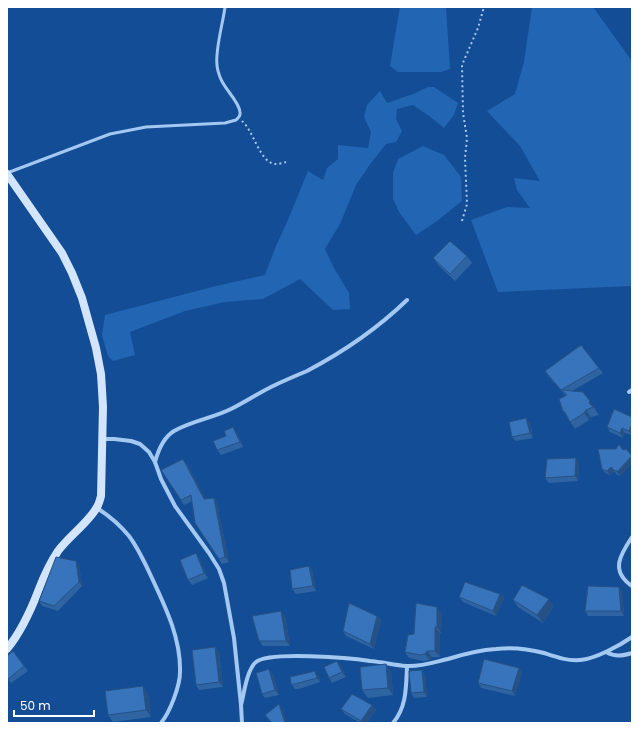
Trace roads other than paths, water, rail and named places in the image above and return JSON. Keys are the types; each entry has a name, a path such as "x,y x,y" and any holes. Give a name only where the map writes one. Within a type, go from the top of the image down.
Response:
{"street":[{"path":"7,173 62,253 72,273 82,298 96,348 101,374 103,407 101,496 97,508 64,544 48,567 23,625 7,649"},
{"path":"155,462 158,451 173,432 184,426 230,410 270,387 320,364 373,329 395,312 407,300"},
{"path":"103,439 132,441 140,444 149,452 175,506 209,552 219,569 224,583 234,638 242,723"},
{"path":"97,508 106,513 129,537 142,558 171,620 180,656 180,673 175,696 165,718 161,723"},
{"path":"632,537 624,549 618,564 622,578 632,586"},
{"path":"241,705 252,666 262,659 315,656 407,666 430,664 467,654 496,649 513,649 544,653 565,660 579,660 587,659 606,652 632,637"},
{"path":"606,652 613,655 625,655 632,653"},
{"path":"393,723 401,712 404,704 407,666"}],"lane":[{"path":"7,173 110,134 146,127 225,123 236,120 240,115 240,112 237,104 220,79 217,65 217,53 225,7"}]}
